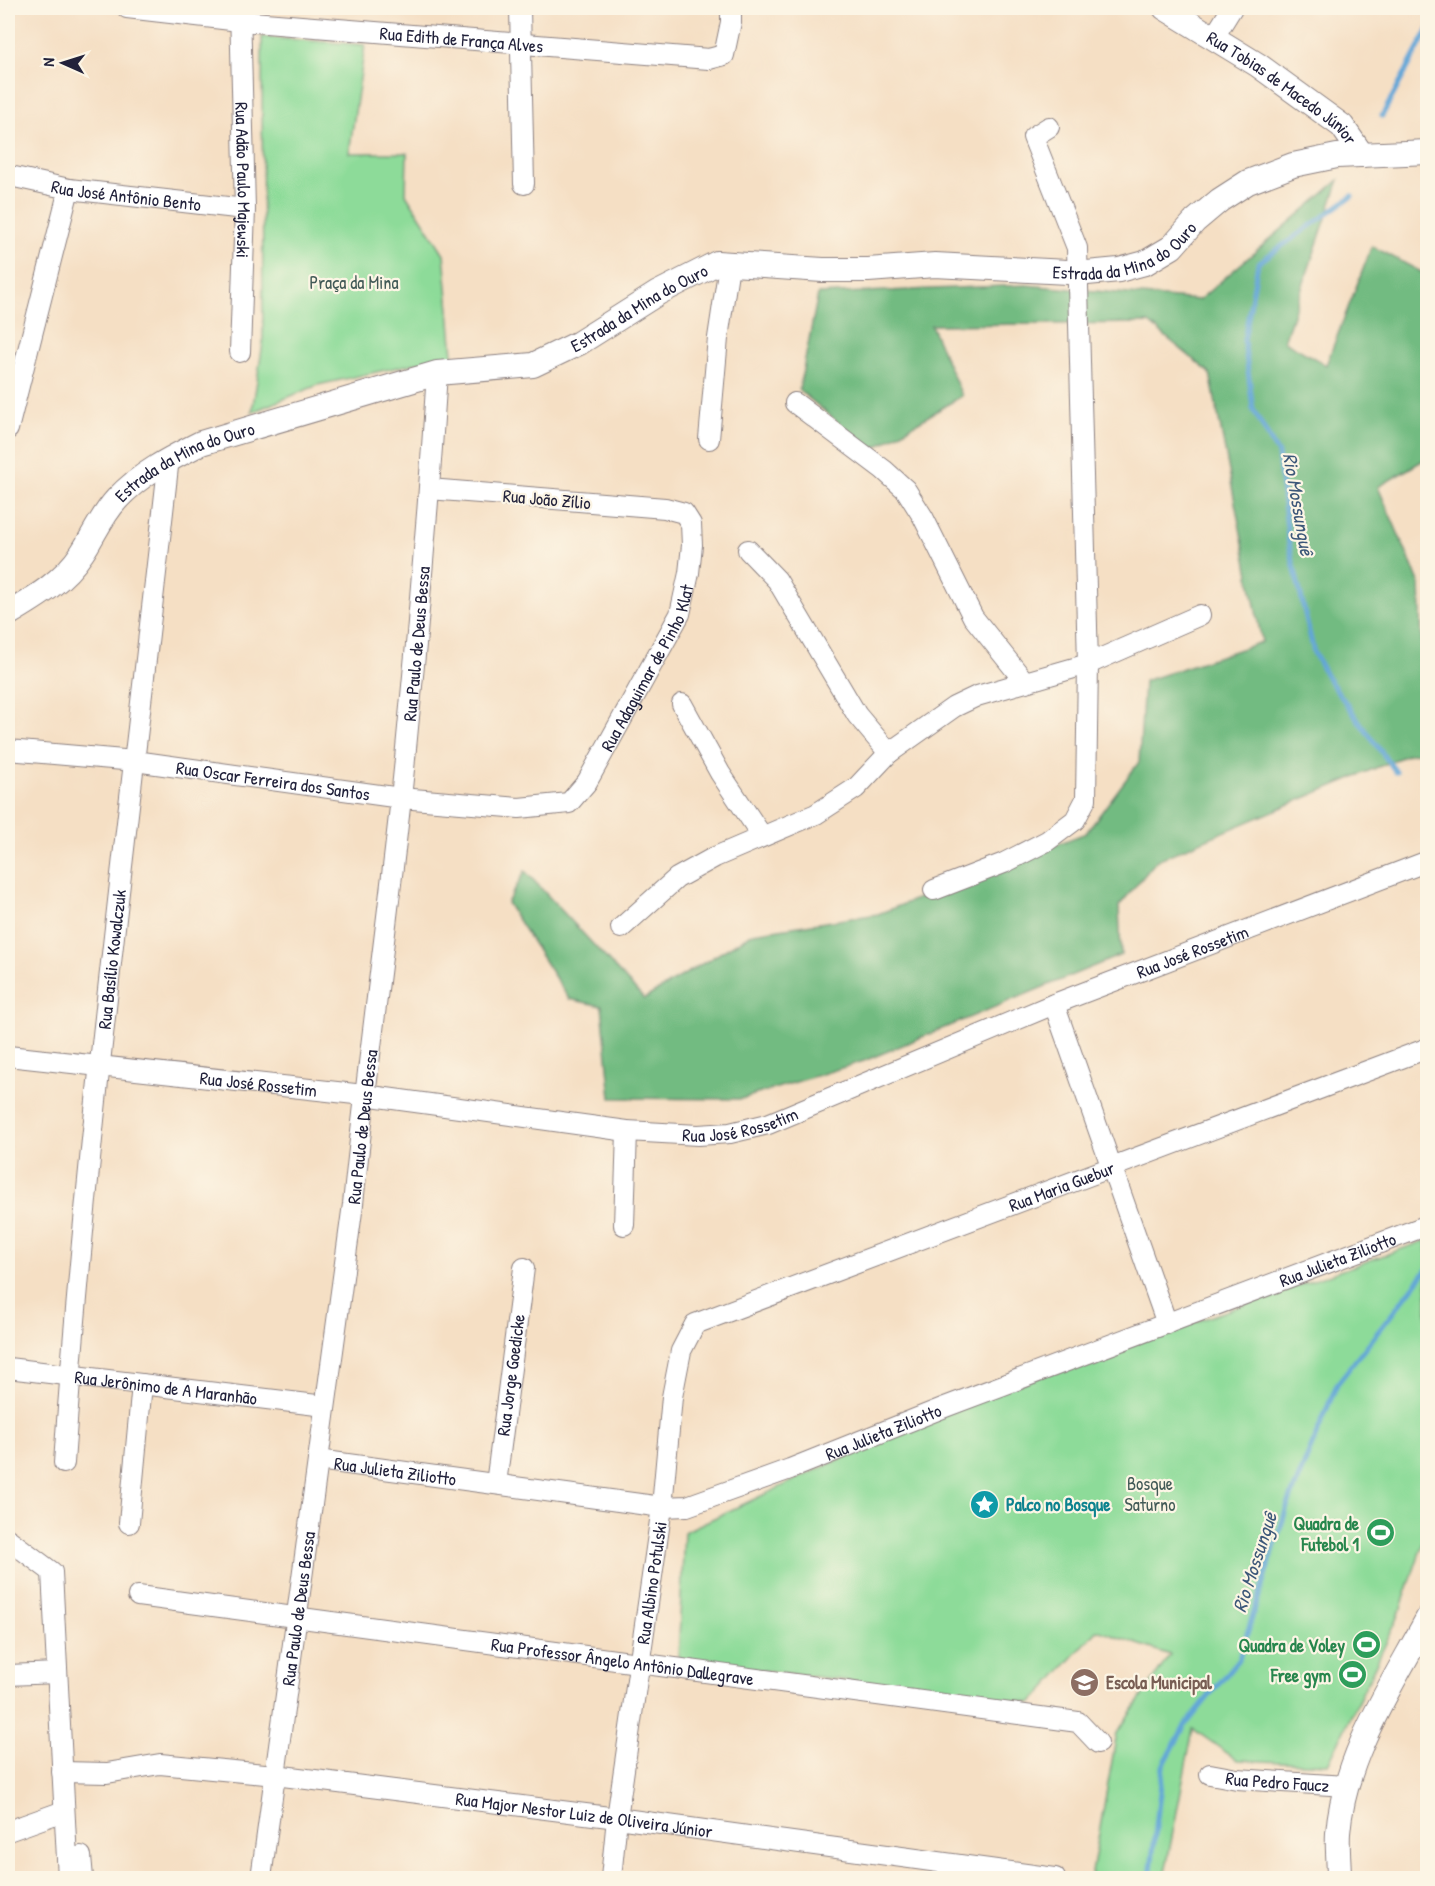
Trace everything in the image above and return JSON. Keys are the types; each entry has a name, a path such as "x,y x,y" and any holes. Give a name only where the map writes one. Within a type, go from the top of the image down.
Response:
{"street":[{"name":"Rua Edith de França Alves","path":"127,8 240,14 522,44 709,59 724,55 732,8"},
{"path":"520,8 524,184"},
{"name":"Rua Tobias de Macedo Júnior","path":"1165,8 1258,65 1342,126 1362,155"},
{"path":"1214,38 1232,8"},
{"name":"Rua Adão Paulo Majewski","path":"240,14 244,210 240,352"},
{"path":"934,890 1004,863 1047,841 1075,820 1086,799 1088,664 1077,248 1033,136 1049,127"},
{"name":"Estrada da Mina do Ouro","path":"8,614 46,591 80,555 105,513 118,497 169,458 201,443 437,373 532,365 579,343 658,292 717,263 868,270 935,265 1077,273 1119,270 1145,263 1172,247 1195,221 1220,200 1248,182 1293,165 1338,156 1428,152"},
{"name":"Rua José Antônio Bento","path":"9,176 69,189 244,210"},
{"path":"8,429 69,189"},
{"path":"709,439 718,338 729,265"},
{"name":"Rua Paulo de Deus Bessa","path":"261,1878 353,1204 364,1095 401,798 429,489 437,373"},
{"path":"795,403 884,470 906,490 923,517 973,617 1025,682"},
{"name":"Rua Basílio Kowalczuk","path":"64,1463 70,1375 100,1066 169,458"},
{"name":"Rua João Zílio","path":"429,489 664,508"},
{"name":"Rua Adaguimar de Pinho Klat","path":"538,807 569,803 587,782 680,614 689,573 692,545 691,524 684,513 664,508"},
{"path":"748,550 777,580 857,715 889,753"},
{"path":"621,928 677,878 715,857 816,813 856,788 889,753 954,707 976,696 1088,664 1200,615"},
{"path":"682,704 720,773 762,836"},
{"name":"Rua Oscar Ferreira dos Santos","path":"8,750 135,761 401,798 519,808 538,807"},
{"name":"Rua José Rossetim","path":"8,1056 364,1095 627,1131 698,1135 730,1133 768,1124 1054,1004 1428,861"},
{"path":"1054,1004 1167,1324"},
{"name":"Rua Maria Guebur","path":"695,1324 1428,1048"},
{"path":"624,1225 627,1131"},
{"name":"Rua Julieta Ziliotto","path":"318,1460 662,1507 687,1506 780,1473 945,1407 1428,1225"},
{"name":"Rua Jorge Goedicke","path":"496,1484 524,1268"},
{"name":"Rua Albino Potulski","path":"611,1878 617,1818 662,1507 672,1397 681,1351 695,1324"},
{"name":"Rua Jerônimo de A Maranhão","path":"8,1368 325,1406"},
{"path":"129,1523 142,1384"},
{"path":"8,1539 52,1572 68,1878"},
{"name":"Rua Professor Ângelo Antônio Dallegrave","path":"138,1596 296,1619 1078,1722 1098,1743"},
{"path":"1339,1878 1338,1833 1346,1786 1356,1753 1428,1618"},
{"path":"8,1675 57,1673"},
{"name":"Rua Major Nestor Luiz de Oliveira Júnior","path":"62,1772 114,1772 160,1764 275,1775 617,1818 1055,1878"},
{"name":"Rua Pedro Faucz","path":"1210,1774 1237,1779 1346,1786"},
{"path":"8,1831 64,1811"},
{"path":"81,1856 83,1878"}],"green space":[{"name":"Praça da Mina","path":"262,37 365,45 349,153 407,153 406,194 444,254 453,355 318,385 252,412 263,343"},
{"path":"1339,180 1284,341 1326,365 1372,246 1427,275 1427,458 1378,487 1420,584 1423,676 1428,677 1427,750 1409,754 1157,860 1119,906 1121,955 864,1061 741,1099 611,1098 602,1006 569,999 507,903 525,871 644,999 753,933 878,914 1086,833 1139,762 1144,681 1262,642 1210,373 1149,323 931,325 962,396 872,450 799,390 818,294 1026,285 1199,300"},
{"name":"Bosque Saturno","path":"1427,1240 1427,1531 1397,1620 1328,1764 1237,1760 1193,1729 1164,1878 1091,1878 1117,1733 1170,1655 1097,1630 1032,1703 678,1660 684,1532 943,1411"}],"waterway":[{"name":"Rio Mossunguê","path":"1382,116 1428,30"},
{"name":"Rio Mossunguê","path":"1352,196 1258,263 1244,340 1253,409 1278,454 1289,544 1314,653 1327,677 1396,772"},
{"name":"Rio Mossunguê","path":"1150,1878 1163,1766 1184,1727 1239,1659 1287,1507 1337,1384 1428,1268"}],"place":[{"name":"Palco no Bosque","path":"985,1504"},
{"name":"Quadra de Futebol 1","path":"1380,1533"},
{"name":"Quadra de Voley","path":"1366,1645"},
{"name":"Free gym","path":"1352,1675"},
{"name":"Escola Municipal","path":"1085,1682"}]}
